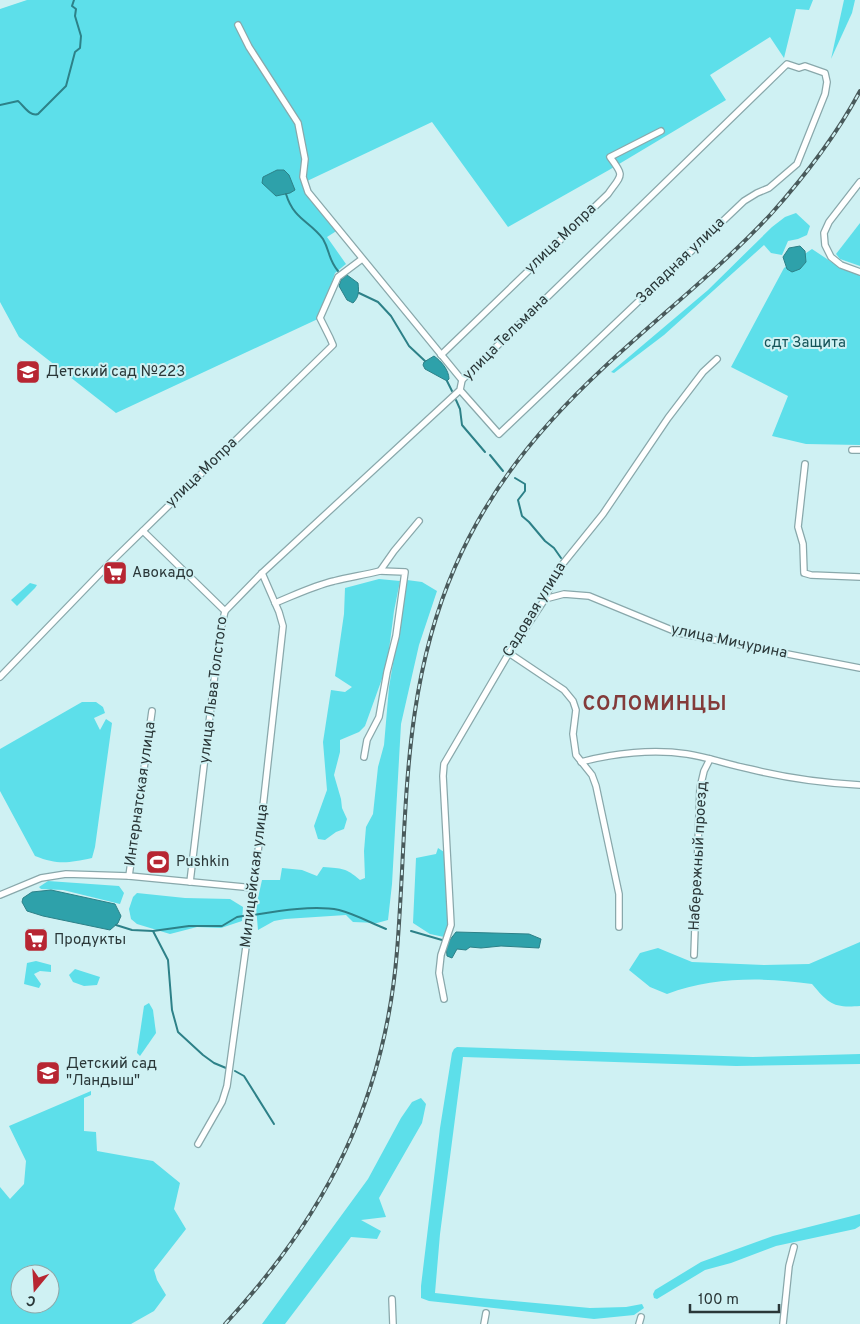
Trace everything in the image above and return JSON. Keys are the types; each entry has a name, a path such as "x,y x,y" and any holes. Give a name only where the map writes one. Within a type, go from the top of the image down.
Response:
{"street":[{"path":"238,25 249,47 298,123 305,159 303,177 308,192 462,380"},
{"name":"улица Тельмана","path":"226,611 262,573 460,390 462,380 787,64 800,68 805,66 825,73"},
{"name":"Западная улица","path":"460,390 499,434 744,201 757,192 769,188 797,164 825,94 827,82 825,73"},
{"name":"улица Мопра","path":"441,355 608,194 621,176 620,171 610,157 660,131"},
{"path":"860,182 829,222 824,233 825,245 830,258 840,265 860,272"},
{"name":"улица Мопра","path":"0,677 143,531 332,345 320,318 338,276 362,259"},
{"name":"Садовая улица","path":"444,999 439,973 441,955 451,925 443,776 444,764 509,653 545,599 556,571 603,514 668,418 703,372 717,359"},
{"path":"852,450 860,450"},
{"path":"805,464 798,528 803,544 804,573 860,577"},
{"path":"380,571 419,521"},
{"name":"улица Льва Толстого","path":"143,531 226,611 218,646 190,882"},
{"path":"275,603 304,590 335,580 359,577 380,571 405,572 396,636 379,717 367,740 364,757"},
{"name":"Милицейская улица","path":"198,1144 222,1102 226,1089 254,888 283,626 262,573"},
{"name":"улица Мичурина","path":"545,599 564,594 589,596 679,633 860,668"},
{"path":"509,653 564,690 573,700 576,710 573,734 576,755 592,775 596,786 619,894 620,928"},
{"name":"Интернатская улица","path":"129,876 152,711"},
{"path":"581,762 595,758 646,752 687,754 799,779 860,785"},
{"name":"Набережный проезд","path":"694,955 700,788 704,771 710,759"},
{"path":"0,895 41,878 66,874 129,876 254,888"},
{"path":"783,1324 789,1266 794,1247"},
{"path":"392,1299 393,1324"},
{"path":"484,1324 486,1313"},
{"path":"639,1324 641,1316"}],"green space":[{"path":"27,0 813,0 809,10 796,9 784,58 770,37 710,75 726,100 609,170 508,227 432,122 305,182 338,230 327,237 346,264 335,273 320,318 116,413 19,337 0,302 0,9"},
{"path":"844,0 855,0 852,13 831,59"},
{"path":"796,213 810,226 807,235 788,241 782,255 771,253 764,245 664,335 614,373 611,372 708,290 772,227 785,217"},
{"path":"860,223 860,266 840,259 836,254"},
{"name":"сдт Защита","path":"812,249 839,267 860,275 860,445 806,444 772,436 788,396 731,367 784,268"},
{"path":"379,579 400,581 387,665 365,726 359,732 340,740 340,752 334,775 342,808 347,819 344,829 325,840 318,839 314,826 327,790 323,742 331,690 345,692 352,687 335,676 344,614 345,588"},
{"path":"407,580 422,582 437,591 419,645 401,724 392,884 388,920 377,923 353,922 346,915 285,919 274,921 258,930 256,907 262,880 280,880 282,868 302,870 317,876 323,867 340,869 351,873 360,880 365,878 364,851 366,827 373,814 378,767 384,745 389,687"},
{"path":"30,583 37,585 17,606 11,600"},
{"path":"82,702 96,702 103,707 105,713 94,718 100,730 106,719 112,723 95,847 92,858 69,862 50,861 35,856 0,791 0,749"},
{"path":"438,848 444,852 448,923 444,937 430,934 413,923 416,858 436,854"},
{"path":"48,881 119,886 124,893 120,904 63,890 41,889 39,887"},
{"path":"137,893 185,898 230,899 243,907 242,921 221,928 197,927 170,934 137,924 131,919 129,909 133,897"},
{"path":"860,942 860,1006 844,1006 832,1003 812,984 775,980 738,980 702,984 667,994 650,987 629,970 640,953 658,948 692,962 764,965 809,964"},
{"path":"36,961 51,965 51,972 40,971 34,974 41,984 39,988 24,984 27,963"},
{"path":"75,969 100,977 97,985 84,986 73,982 69,975"},
{"path":"149,1003 153,1010 156,1033 140,1056 137,1053 144,1006"},
{"path":"457,1047 753,1057 860,1054 860,1064 736,1066 463,1057 440,1234 435,1293 590,1308 626,1307 642,1304 644,1308 634,1315 594,1319 429,1301 421,1298 440,1128 452,1053"},
{"path":"91,1091 91,1095 84,1098 84,1131 96,1132 97,1151 153,1161 180,1183 174,1209 186,1229 154,1270 157,1280 166,1295 154,1311 131,1324 0,1324 0,1187 10,1199 24,1184 26,1161 9,1126"},
{"path":"421,1098 426,1104 422,1123 379,1198 386,1217 361,1220 381,1231 377,1239 351,1237 285,1324 262,1324 368,1179 401,1118 412,1102"},
{"path":"860,1214 860,1226 855,1229 776,1246 731,1263 705,1270 657,1299 654,1298 655,1290 701,1262 773,1236"}],"shaded area":[{"path":"277,170 284,170 289,175 295,190 276,196 262,183 263,177"},
{"path":"800,246 805,251 806,262 800,269 792,272 787,269 783,257 789,248"},
{"path":"347,275 358,283 358,294 353,303 347,300 339,286 341,280"},
{"path":"434,356 446,369 449,376 447,381 425,369 424,362"},
{"path":"51,890 115,904 121,916 118,923 110,930 27,911 22,902 23,898 32,892"},
{"path":"456,932 529,934 541,939 539,948 470,947 466,950 457,949 452,958 447,956 446,945"}],"waterway":[{"path":"0,105 18,101 30,113 35,115 66,86 75,52 80,48 81,36 75,16 76,9 72,6 74,0"},
{"path":"286,194 293,209 323,239 332,263 338,271"},
{"path":"359,293 378,302 391,316 409,346 425,361"},
{"path":"447,381 452,391"},
{"path":"456,400 460,409 462,425 485,452"},
{"path":"490,455 503,471"},
{"path":"515,478 525,484 525,491 518,500 522,516 554,548 561,558"},
{"path":"253,915 296,909 319,908 339,910 386,929"},
{"path":"116,925 132,930 153,931 189,926 222,926 237,917 249,915"},
{"path":"153,931 168,960 172,1010 178,1032 203,1055 214,1063 226,1068"},
{"path":"411,931 442,940"},
{"path":"235,1071 244,1076 274,1124"}],"railway":[{"path":"225,1324 261,1283 293,1241 321,1197 344,1152 364,1106 379,1057 390,1005 397,951 406,804 415,709 424,661 437,614 464,547 496,491 536,438 576,394 717,267 771,214 819,155 841,124 860,91"}],"place":[{"name":"Детский сад №223","path":"28,372"},
{"name":"Авокадо","path":"115,573"},
{"name":"Pushkin","path":"158,862"},
{"name":"Продукты","path":"36,940"},
{"name":"Детский сад \"Ландыш\"","path":"48,1073"}],"district":[{"name":"СОЛОМИНЦЫ","path":"655,705"}]}
